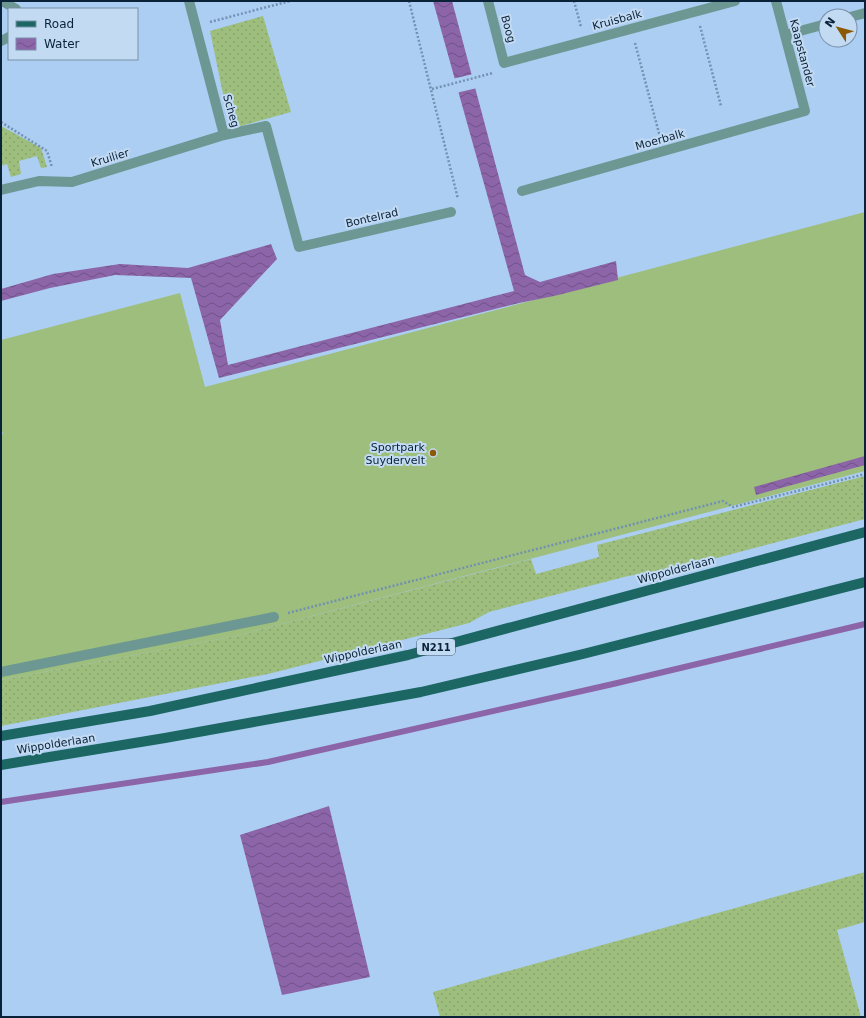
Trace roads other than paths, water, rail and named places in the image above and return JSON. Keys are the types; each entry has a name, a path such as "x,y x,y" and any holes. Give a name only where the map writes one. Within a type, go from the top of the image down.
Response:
{"main road":[{"name":"Wippolderlaan","path":"1,736 150,711 408,655 865,532"},
{"name":"Wippolderlaan","path":"1,765 165,738 421,692 590,652 865,582"}],"street":[{"path":"2,1 14,8"},
{"name":"Scheg","path":"189,1 224,135 266,126 299,247"},
{"name":"Boog","path":"488,1 504,63"},
{"name":"Kruisbalk","path":"504,63 735,1"},
{"name":"Kaapstander","path":"776,1 805,111"},
{"path":"785,35 818,26"},
{"name":"Moerbalk","path":"522,191 805,111"},
{"name":"Kruilier","path":"1,190 39,181 72,182 224,135"},
{"name":"Bontelrad","path":"299,247 451,212"},
{"path":"1,672 274,617"}],"water":[{"path":"433,1 452,1 525,275 540,282 616,261 618,280 519,303 219,378 191,278 115,275 50,288 1,301 1,289 53,274 120,264 188,268 271,244 277,259 220,320 228,365 514,291"},
{"path":"865,456 865,465 756,495 754,487"},
{"path":"329,806 370,977 282,995 240,835"}],"waterway":[{"path":"1,802 268,762 613,684 865,624"}],"place":[{"name":"Sportpark Suydervelt","path":"433,453"}]}
